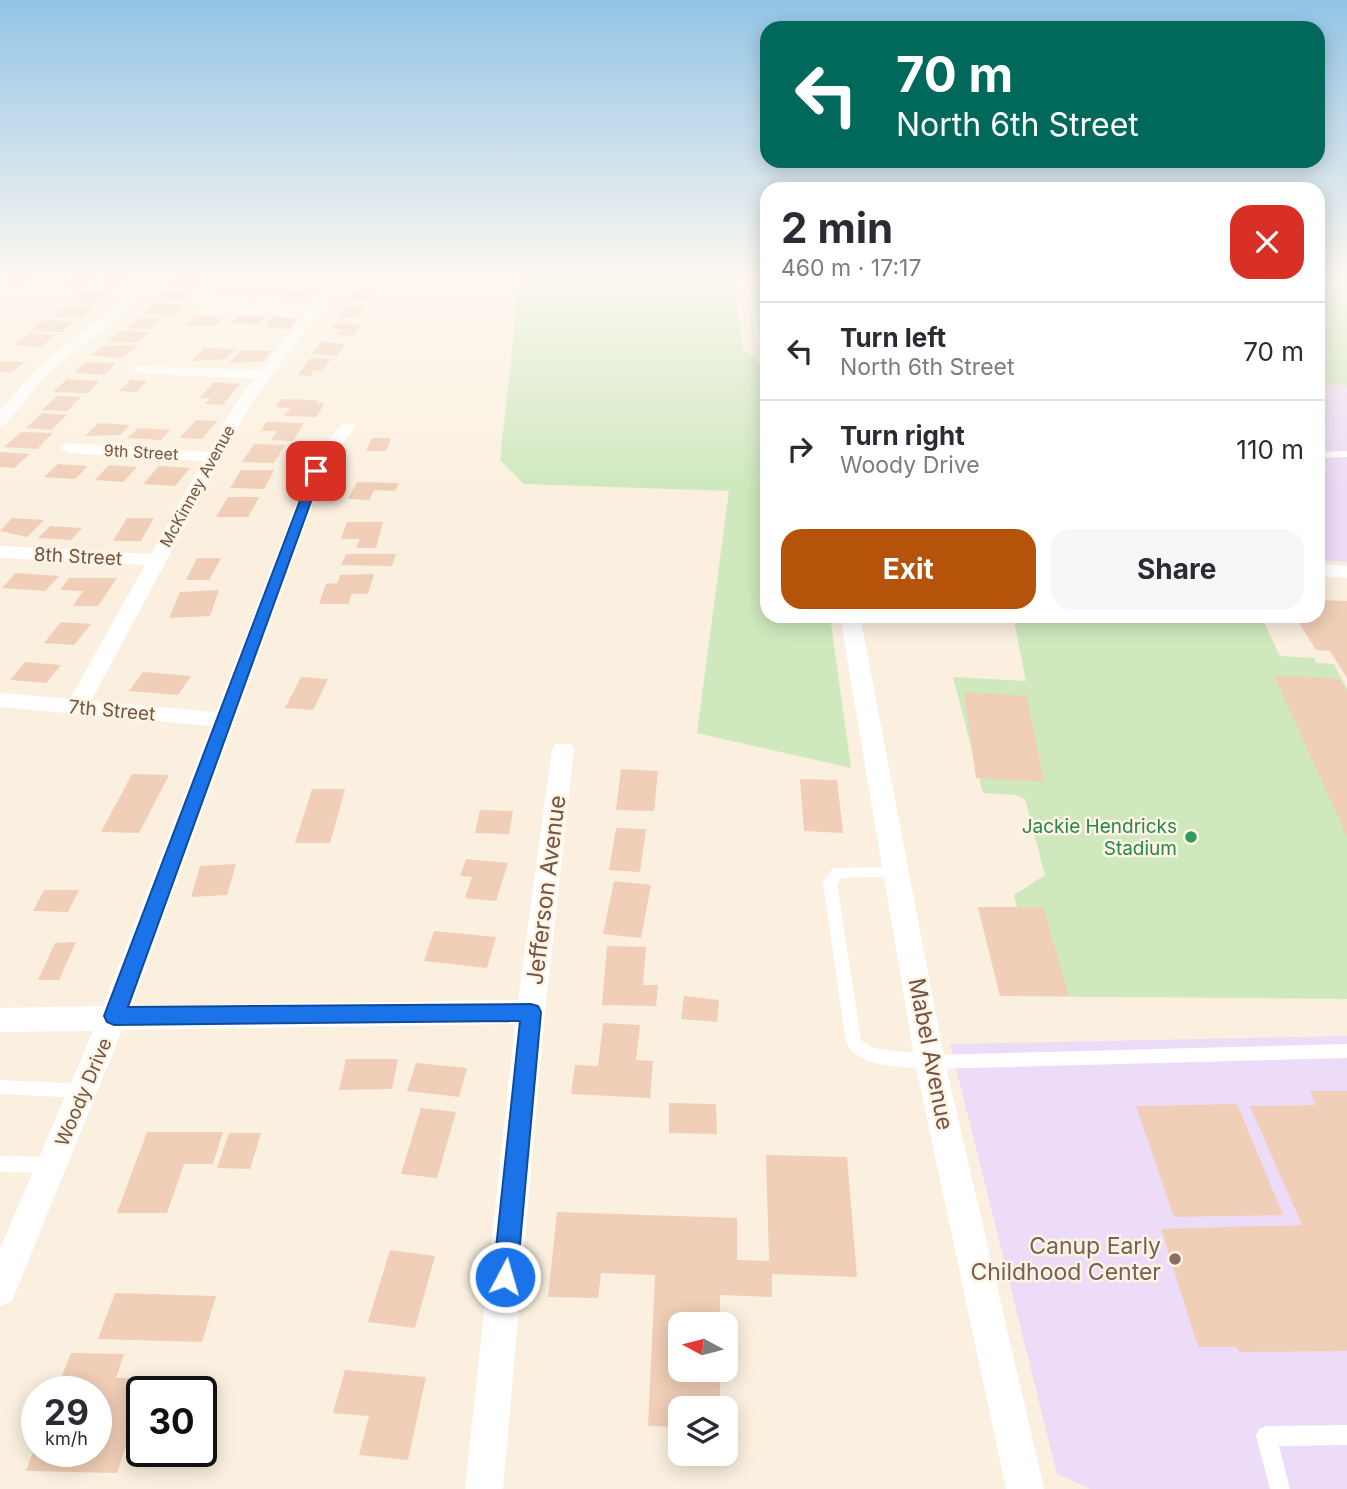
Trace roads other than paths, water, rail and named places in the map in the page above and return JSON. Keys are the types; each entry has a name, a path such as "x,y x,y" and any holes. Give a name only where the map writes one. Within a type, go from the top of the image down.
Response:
{"street":[{"path":"0,421 43,370 72,347"},
{"name":"McKinney Avenue","path":"76,708 243,404 287,347"},
{"path":"140,369 267,375"},
{"name":"Woody Drive","path":"0,1289 114,1016 322,457 348,427"},
{"name":"9th Street","path":"68,448 214,457"},
{"name":"8th Street","path":"0,552 157,560"},
{"path":"1325,570 1347,572"},
{"name":"Mabel Avenue","path":"851,623 930,1062 1025,1489"},
{"name":"7th Street","path":"0,700 224,720"},
{"name":"Jefferson Avenue","path":"484,1489 531,1012 563,750"},
{"path":"0,1020 114,1016 531,1012"}],"lane":[{"path":"1325,455 1347,454"},
{"path":"897,872 837,873 830,883 853,1043 868,1055 930,1062 1347,1051"},
{"path":"0,1087 83,1090"},
{"path":"0,1164 52,1165"},
{"path":"1280,1489 1266,1436 1347,1434"}],"place":[{"name":"Jackie Hendricks Stadium","path":"1191,837"},
{"name":"Canup Early Childhood Center","path":"1175,1259"}]}
